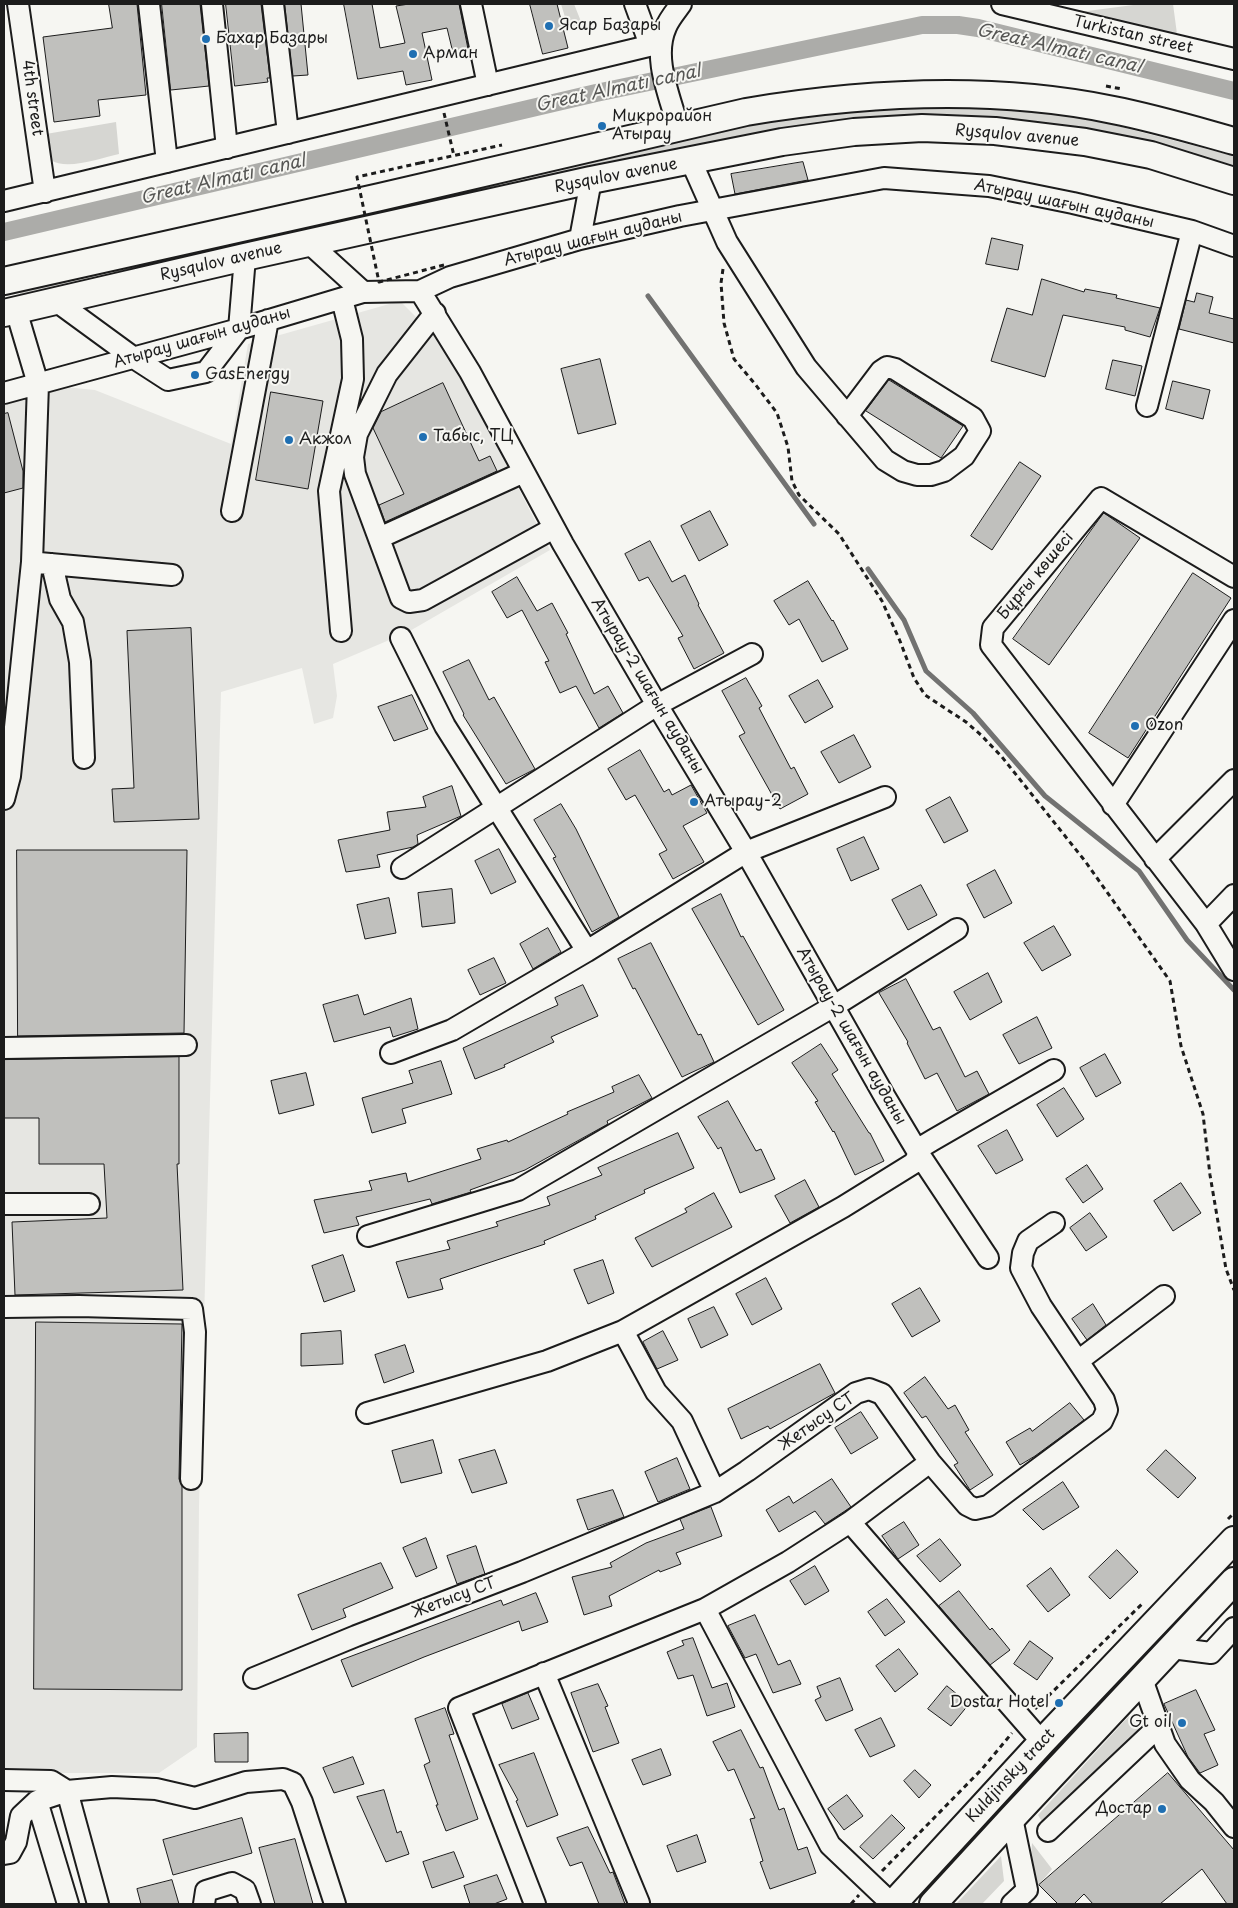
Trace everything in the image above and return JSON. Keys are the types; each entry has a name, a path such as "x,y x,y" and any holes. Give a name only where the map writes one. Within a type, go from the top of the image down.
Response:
{"main road":[{"name":"Rysqulov avenue","path":"6,280 380,197 678,127 799,103 862,97 988,94 1113,110 1234,141"},
{"name":"Rysqulov avenue","path":"10,312 245,256 591,180 782,142 854,132 922,128 995,131 1085,142 1151,155 1234,181"},
{"path":"6,280 10,312"},
{"name":"Kuldjinsky tract","path":"892,1904 1042,1742 1230,1530"},
{"name":"Kuldjinsky tract","path":"934,1904 1234,1581"}],"street":[{"name":"4th street","path":"18,4 45,192"},
{"path":"149,4 167,162"},
{"path":"212,4 227,148"},
{"path":"274,4 288,133"},
{"path":"470,4 488,85"},
{"path":"635,4 656,44 678,127"},
{"path":"4,201 656,44 681,4"},
{"name":"Turkistan street","path":"1002,4 1234,59"},
{"path":"691,161 727,242 806,367 847,416 885,460 902,471 917,475 931,475 944,472 964,456 980,431 973,418 895,369 887,367 881,370 847,416"},
{"name":"Атырау шағын ауданы","path":"4,393 239,329 363,292 420,290 450,278 580,239 714,210 884,178 989,186 1073,203 1192,231 1234,246"},
{"path":"580,239 591,180"},
{"path":"1147,406 1192,231"},
{"path":"308,242 363,292"},
{"path":"56,301 134,358 168,380 206,372 239,329 245,256"},
{"name":"Атырау-2 шағын ауданы","path":"420,290 470,372 554,528 656,705 746,852 919,1154 988,1258"},
{"path":"341,631 329,491 353,379 352,339 342,299"},
{"path":"4,799 10,776 32,562 38,384 10,312"},
{"path":"435,313 388,374 357,434 353,457 355,474 401,598 409,602 423,600 554,528"},
{"path":"232,511 268,320"},
{"path":"379,538 524,472"},
{"name":"Бұрғы көшесі","path":"1234,577 1101,498 993,628 991,645 1206,924 1234,970"},
{"path":"32,562 172,574"},
{"path":"52,564 60,599 73,622 80,662 84,758"},
{"path":"1113,805 1234,620"},
{"path":"401,638 445,726 587,951"},
{"path":"402,868 656,705 752,654"},
{"path":"1155,859 1234,780"},
{"path":"391,1053 452,1030 587,951 746,852 885,797"},
{"path":"1206,924 1234,896"},
{"path":"368,1236 518,1190 834,1006 957,929"},
{"path":"4,1048 186,1045"},
{"path":"367,1413 547,1361 623,1331 843,1207 914,1163 923,1146 1054,1070"},
{"path":"4,1204 89,1204"},
{"name":"Жетысу СТ","path":"254,1678 365,1632 522,1572 715,1492 856,1393 869,1389 882,1394 930,1462 967,1505 976,1509 988,1506 1102,1421 1107,1410 1104,1400 1042,1306 1021,1268 1023,1252 1028,1241 1054,1223"},
{"path":"1078,1360 1164,1296"},
{"path":"4,1307 80,1306 192,1309 195,1332 191,1479"},
{"path":"623,1331 656,1392 682,1421 715,1492"},
{"path":"535,1904 459,1708 705,1609 788,1562 850,1522 930,1462"},
{"path":"850,1522 1042,1742"},
{"path":"705,1609 830,1845 892,1904"},
{"path":"1172,1648 1211,1653 1234,1628"},
{"path":"544,1673 639,1903"},
{"path":"1142,1679 1165,1744 1190,1780 1214,1802 1234,1827"},
{"path":"1048,1831 1158,1727"},
{"path":"4,1854 10,1853 16,1842 21,1816 37,1801 67,1791 112,1787 156,1789 194,1798 246,1782 282,1779 293,1783 302,1802 335,1904"},
{"path":"4,1780 51,1781 67,1791 98,1904"},
{"path":"37,1801 68,1904"},
{"path":"1012,1818 1026,1890 1012,1904"},
{"path":"204,1904 206,1891 232,1883 245,1890 250,1904"}],"path":[{"path":"444,109 454,156"},
{"path":"420,164 357,177 379,282 444,265"},
{"path":"727,242 721,283 724,323 734,358 776,413 788,447 792,481 799,495 839,534 876,593 900,641 914,678 925,695 981,734 1002,757 1085,861 1170,981 1181,1046 1203,1114 1210,1175 1226,1269 1234,1290"},
{"path":"1230,1530 1234,1513"},
{"path":"851,1904 982,1769 1023,1721 1149,1597"}],"shaded area":[{"path":"561,4 574,4 582,24 568,27"},
{"path":"1141,4 1173,4 1177,34 1072,13"},
{"path":"939,104 1049,112 1106,123 1234,156 1234,165 1107,132 1047,123 939,118 808,126 742,135 21,298 18,284 737,121"},
{"path":"116,122 119,154 74,164 57,163 51,160 46,134"},
{"path":"400,301 447,348 550,550 408,632 333,664 337,696 333,718 314,724 302,668 221,692 199,1506 197,1747 159,1773 4,1773 4,404 65,387 95,390 231,444 248,344"},
{"path":"1129,1716 1141,1730 1044,1825 1038,1815"},
{"path":"1032,1843 1052,1869 1039,1885 1030,1872"},
{"path":"1001,1856 1004,1881 982,1904 956,1904"}],"building":[{"path":"109,4 137,4 146,95 98,100 100,116 54,122 43,37 112,28"},
{"path":"162,4 200,4 209,86 171,90"},
{"path":"226,4 261,4 270,78 267,78 268,82 235,86"},
{"path":"285,4 301,4 308,75 293,76"},
{"path":"344,4 372,4 380,48 405,43 396,6 409,4 459,4 469,54 454,57 447,28 422,33 432,80 406,85 403,71 358,79"},
{"name":"Ясар Базары","path":"530,4 557,4 568,48 543,54"},
{"path":"803,162 808,180 735,194 731,174"},
{"path":"992,238 1023,245 1018,270 986,264"},
{"path":"1042,279 1084,292 1085,289 1117,295 1116,298 1160,308 1150,337 1125,330 1125,327 1063,315 1045,377 991,361 1007,308 1032,315"},
{"path":"1197,293 1213,297 1209,313 1234,319 1234,343 1179,329 1186,300 1194,302"},
{"path":"600,359 616,424 578,434 561,369"},
{"path":"1113,360 1142,366 1135,396 1106,389"},
{"path":"889,380 963,426 941,458 866,411"},
{"path":"1173,381 1210,390 1203,419 1166,409"},
{"name":"Табыс, ТЦ","path":"443,383 479,461 490,456 497,471 385,522 379,505 404,494 373,428 381,412"},
{"name":"Акжол","path":"271,392 323,401 308,489 256,480"},
{"path":"8,413 23,471 23,488 4,493 4,414"},
{"path":"1020,462 1041,476 992,550 971,536"},
{"path":"710,511 728,545 699,561 681,526"},
{"path":"1104,513 1140,538 1049,665 1013,639"},
{"path":"650,541 672,582 685,575 698,605 724,653 694,669 678,638 683,636 648,577 639,581 625,554"},
{"path":"1193,573 1231,598 1128,758 1089,733"},
{"path":"517,577 537,611 552,603 568,633 566,634 594,694 608,686 623,713 599,728 576,686 560,693 545,662 549,661 522,610 507,618 492,592"},
{"path":"808,581 833,620 848,649 822,662 799,619 789,625 774,601"},
{"path":"191,628 199,819 114,822 112,789 134,788 127,631"},
{"path":"469,660 489,700 494,697 535,769 506,784 463,715 443,672"},
{"path":"746,678 762,706 759,708 791,769 794,767 808,794 780,809 739,736 745,733 722,691"},
{"path":"818,680 833,707 805,723 789,696"},
{"path":"412,695 428,729 394,741 378,707"},
{"path":"854,735 871,767 839,783 821,752"},
{"path":"640,750 664,792 669,789 672,795 691,785 707,813 683,826 704,862 673,879 659,854 667,850 635,795 626,800 608,769"},
{"path":"452,786 461,816 417,835 418,844 413,847 377,855 380,867 346,872 338,840 390,830 387,812 426,807 423,797"},
{"path":"950,797 968,831 944,843 926,810"},
{"path":"561,804 576,829 619,917 592,932 553,858 556,857 534,820"},
{"path":"864,837 879,869 851,881 837,849"},
{"path":"499,849 516,882 491,894 475,861"},
{"path":"17,850 187,850 184,1033 18,1036"},
{"path":"995,870 1012,903 984,918 967,885"},
{"path":"921,885 937,915 908,930 892,900"},
{"path":"452,889 455,923 422,927 418,893"},
{"path":"721,894 741,937 743,936 784,1010 758,1025 692,909"},
{"path":"389,898 396,933 365,939 357,905"},
{"path":"1054,926 1071,955 1042,971 1024,943"},
{"path":"548,928 561,952 533,969 520,944"},
{"path":"651,943 698,1035 701,1034 714,1062 682,1077 618,959"},
{"path":"494,958 506,983 480,995 468,970"},
{"path":"988,973 1002,1002 970,1020 954,992"},
{"path":"906,979 933,1030 940,1027 965,1077 977,1071 989,1094 957,1111 937,1073 925,1079 908,1042 879,993"},
{"path":"583,985 598,1016 551,1037 554,1042 504,1065 505,1067 475,1079 463,1048 558,1005 555,998"},
{"path":"358,995 364,1015 411,998 418,1029 393,1037 390,1027 334,1042 323,1005"},
{"path":"1037,1017 1052,1048 1019,1064 1003,1035"},
{"path":"821,1044 838,1070 832,1074 870,1133 884,1161 855,1175 834,1131 815,1102 818,1101 792,1063"},
{"path":"1105,1054 1121,1083 1096,1097 1080,1068"},
{"path":"179,1057 179,1164 177,1164 183,1290 15,1295 12,1222 107,1218 104,1164 39,1164 39,1118 4,1118 4,1060"},
{"path":"441,1061 452,1094 402,1109 406,1123 372,1133 362,1098 413,1083 409,1071"},
{"path":"306,1073 314,1105 279,1114 271,1081"},
{"path":"639,1075 652,1098 607,1121 608,1124 525,1170 470,1190 471,1192 432,1204 430,1199 356,1217 359,1225 324,1233 314,1200 372,1190 369,1181 406,1173 408,1182 481,1159 477,1149 507,1140 508,1142 568,1114 567,1112 614,1092 612,1087"},
{"path":"1064,1088 1084,1119 1057,1137 1037,1105"},
{"path":"728,1101 756,1151 761,1149 775,1179 740,1193 721,1147 718,1149 698,1117"},
{"path":"1007,1130 1023,1160 996,1174 978,1146"},
{"path":"678,1133 694,1168 644,1190 645,1193 595,1216 596,1219 544,1241 545,1244 440,1279 443,1289 408,1298 396,1262 450,1249 447,1241 498,1226 496,1222 550,1205 547,1197 602,1175 598,1168"},
{"path":"1087,1165 1103,1189 1083,1203 1066,1179"},
{"path":"805,1180 819,1207 790,1223 775,1196"},
{"path":"1181,1183 1201,1213 1173,1231 1154,1201"},
{"path":"714,1193 732,1227 652,1267 635,1238 687,1212 685,1209"},
{"path":"1090,1213 1107,1237 1086,1251 1070,1228"},
{"path":"343,1255 355,1291 324,1302 312,1266"},
{"path":"603,1260 614,1293 588,1304 574,1270"},
{"path":"766,1278 782,1309 752,1325 736,1294"},
{"path":"920,1288 940,1321 912,1337 892,1304"},
{"path":"1093,1304 1106,1325 1087,1340 1072,1319"},
{"path":"714,1307 728,1335 701,1348 688,1319"},
{"path":"36,1322 182,1324 179,1479 182,1486 182,1690 34,1689"},
{"path":"341,1331 343,1364 301,1366 301,1334"},
{"path":"663,1331 678,1360 657,1369 643,1342"},
{"path":"405,1345 414,1372 384,1383 375,1355"},
{"path":"820,1364 835,1393 770,1429 768,1426 741,1439 728,1409"},
{"path":"925,1377 948,1409 955,1405 969,1430 965,1432 993,1475 970,1490 954,1465 958,1463 926,1416 922,1418 904,1393"},
{"path":"1070,1403 1084,1420 1020,1465 1006,1442 1030,1428 1032,1431"},
{"path":"861,1412 878,1438 851,1454 835,1428"},
{"path":"433,1440 442,1473 401,1483 392,1451"},
{"path":"495,1450 507,1483 472,1493 459,1460"},
{"path":"1166,1450 1196,1478 1178,1498 1147,1470"},
{"path":"677,1458 690,1489 658,1502 645,1472"},
{"path":"832,1479 851,1507 825,1524 815,1511 779,1532 766,1510 789,1496 793,1503"},
{"path":"1063,1482 1079,1507 1043,1530 1023,1510"},
{"path":"613,1490 624,1517 588,1530 577,1500"},
{"path":"711,1507 722,1536 676,1553 681,1564 660,1572 659,1570 609,1596 612,1606 584,1615 572,1577 612,1567 610,1563 646,1543 684,1529 680,1519"},
{"path":"904,1522 919,1545 898,1559 882,1536"},
{"path":"426,1538 437,1568 416,1577 403,1548"},
{"path":"940,1539 961,1565 940,1582 917,1556"},
{"path":"476,1546 485,1574 457,1584 447,1556"},
{"path":"1117,1550 1138,1572 1110,1599 1089,1577"},
{"path":"381,1563 393,1588 343,1609 346,1617 312,1630 298,1595"},
{"path":"815,1566 829,1591 805,1605 790,1581"},
{"path":"1051,1568 1070,1595 1048,1612 1027,1586"},
{"path":"959,1591 990,1630 992,1628 1010,1650 990,1665 939,1606"},
{"path":"536,1593 548,1622 522,1631 519,1621 352,1687 341,1660 501,1600 503,1605"},
{"path":"887,1599 905,1622 885,1636 868,1612"},
{"path":"755,1615 778,1665 790,1660 801,1684 773,1693 756,1654 745,1658 728,1626"},
{"path":"693,1638 712,1688 727,1683 735,1707 707,1716 693,1675 678,1679 667,1652 684,1645 682,1641"},
{"path":"1030,1641 1053,1658 1037,1680 1014,1664"},
{"path":"899,1649 918,1674 895,1692 876,1666"},
{"path":"840,1678 853,1710 826,1721 815,1700 821,1697 817,1687"},
{"path":"598,1684 608,1706 605,1707 619,1743 593,1752 571,1693"},
{"path":"947,1686 969,1704 951,1726 928,1709"},
{"path":"1196,1690 1215,1730 1204,1734 1218,1765 1200,1773 1188,1757 1164,1704"},
{"path":"528,1693 539,1719 512,1729 502,1704"},
{"path":"445,1708 454,1734 449,1735 478,1819 446,1831 424,1765 430,1762 415,1719"},
{"path":"881,1718 895,1746 870,1757 855,1730"},
{"path":"741,1730 760,1768 763,1767 779,1810 784,1808 798,1850 807,1847 816,1873 770,1889 760,1862 763,1861 750,1819 755,1818 734,1769 728,1771 713,1742"},
{"path":"248,1733 248,1762 215,1762 214,1734"},
{"path":"661,1749 671,1775 643,1785 632,1760"},
{"path":"534,1753 558,1815 527,1827 516,1801 518,1800 499,1765"},
{"path":"353,1757 364,1784 334,1793 323,1768"},
{"path":"915,1770 931,1785 919,1798 904,1781"},
{"name":"Достар","path":"1168,1773 1234,1850 1234,1904 1227,1904 1202,1869 1160,1904 1093,1904 1084,1894 1074,1904 1058,1904 1039,1885"},
{"path":"384,1790 397,1833 401,1831 409,1854 386,1862 357,1797"},
{"path":"847,1795 863,1816 844,1830 828,1809"},
{"path":"892,1815 905,1828 873,1859 860,1847"},
{"path":"242,1818 252,1853 173,1875 163,1840"},
{"path":"588,1827 610,1873 613,1872 625,1904 599,1904 582,1862 570,1866 557,1838"},
{"path":"697,1835 706,1862 677,1872 667,1846"},
{"path":"295,1839 313,1904 275,1904 259,1848"},
{"path":"454,1852 464,1877 432,1888 423,1862"},
{"path":"497,1875 507,1899 494,1904 470,1904 464,1886"},
{"path":"172,1880 179,1904 141,1904 137,1889"}],"waterway":[{"name":"Great Almatı canal","path":"4,232 596,93 922,25 958,25 978,28 1234,91"},
{"path":"648,296 814,524"},
{"path":"868,569 904,620 926,671 973,713 1045,796 1139,871 1187,940 1234,990"}],"place":[{"name":"Ясар Базары","path":"549,26"},
{"name":"Бахар Базары","path":"206,39"},
{"name":"Арман","path":"413,54"},
{"name":"Микрорайон Атырау","path":"602,126"},
{"name":"GasEnergy","path":"195,375"},
{"name":"Табыс, ТЦ","path":"423,437"},
{"name":"Акжол","path":"289,440"},
{"name":"Ozon","path":"1135,726"},
{"name":"Атырау-2","path":"694,802"},
{"name":"Dostar Hotel","path":"1059,1703"},
{"name":"Gt oil","path":"1182,1723"},
{"name":"Достар","path":"1162,1809"}]}
